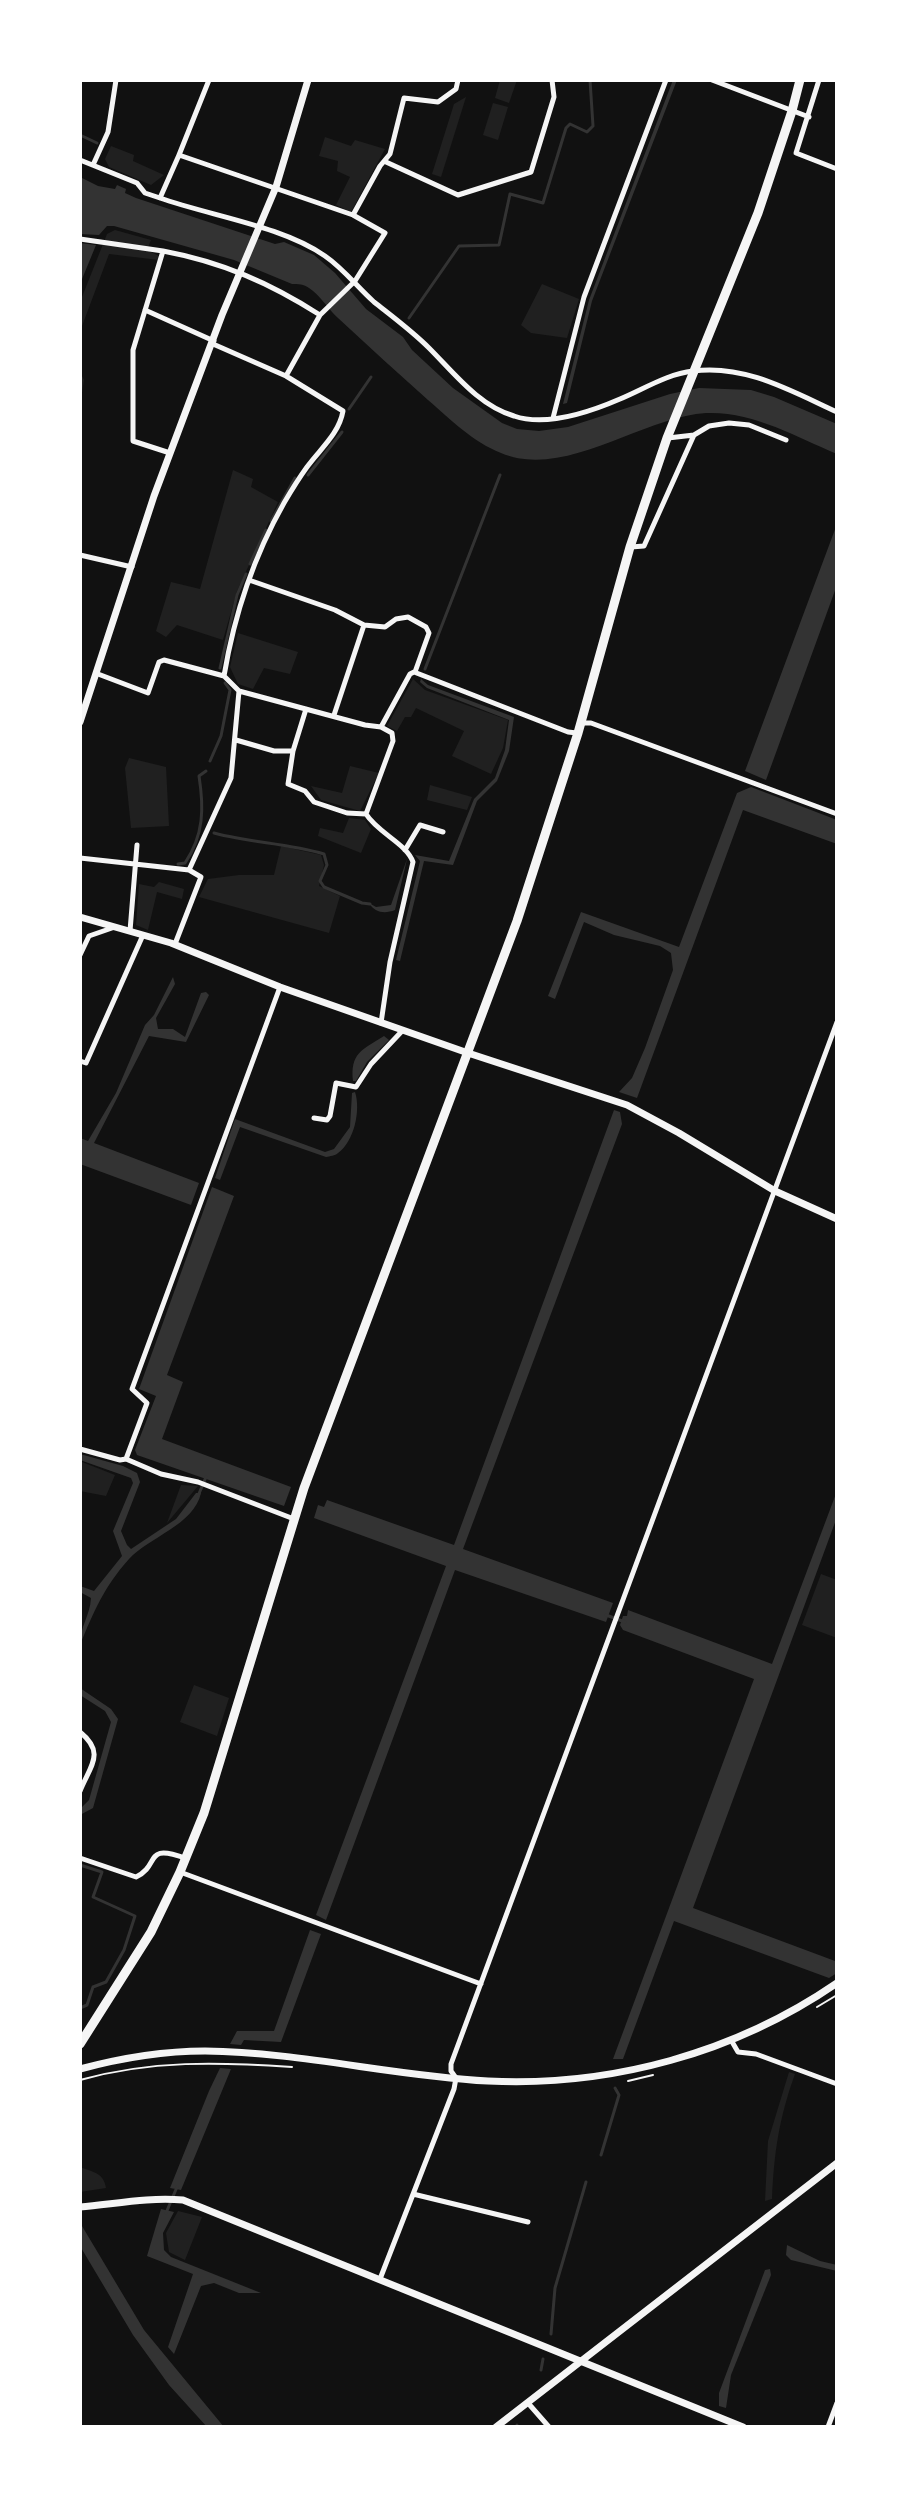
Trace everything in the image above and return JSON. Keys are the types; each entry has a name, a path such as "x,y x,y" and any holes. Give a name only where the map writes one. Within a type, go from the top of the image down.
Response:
{"highway":[{"path":"80,2044 151,1932 186,1858 227,1744 304,1488 522,907 579,728 630,547 667,438 758,213 800,80"}],"street":[{"path":"93,165 108,132 116,80"},
{"path":"160,198 209,80"},
{"path":"80,722 170,453 276,187 308,80"},
{"path":"353,215 380,166 386,162 404,98 438,102 456,89 458,80"},
{"path":"386,162 458,195 531,172 554,97 552,80"},
{"path":"553,418 584,297 666,80"},
{"path":"712,80 809,117"},
{"path":"819,80 796,153 837,169"},
{"path":"179,155 353,215 385,233 354,282 322,314 286,376"},
{"path":"80,160 137,183 145,193 300,241 326,257 372,300 405,324 460,381 512,416 530,420 571,415 693,371 744,372 837,412"},
{"path":"80,239 192,256 241,271 322,314"},
{"path":"163,251 133,350 133,441 170,453"},
{"path":"145,310 286,376 343,411 341,421 284,503 249,580 224,676"},
{"path":"667,438 694,435 709,426 729,423 749,425 786,440"},
{"path":"630,547 644,546 694,435"},
{"path":"80,555 132,567"},
{"path":"249,580 335,610 364,625 385,627 396,619 408,617 426,627 429,633 414,672 410,674 381,727"},
{"path":"334,715 364,625"},
{"path":"98,674 148,693 159,662 164,660 224,676 239,691 381,727 392,733 393,741 366,814"},
{"path":"414,672 568,732 591,723 837,814"},
{"path":"80,691 90,694"},
{"path":"189,870 231,778 239,691"},
{"path":"306,709 293,751 288,784 305,791 314,802 347,813 366,814"},
{"path":"236,740 274,751 293,751"},
{"path":"366,814 375,827 413,859 390,962 381,1023"},
{"path":"405,850 420,825 443,832"},
{"path":"130,931 137,845"},
{"path":"80,858 189,870 201,877 175,944"},
{"path":"80,917 175,944 280,987 381,1023 627,1105 775,1191 837,1219"},
{"path":"80,955 89,936 113,927"},
{"path":"80,1061 86,1063 143,935"},
{"path":"126,1459 147,1403 132,1389 280,987"},
{"path":"380,2279 454,2089 456,2078 451,2064 837,1022"},
{"path":"314,1118 327,1120 336,1083 356,1087 371,1064 403,1030"},
{"path":"80,1449 126,1459 161,1474 198,1482 294,1519"},
{"path":"80,1732 95,1749 94,1761 81,1786"},
{"path":"80,1858 136,1877 158,1853 186,1858"},
{"path":"180,1872 481,1984"},
{"path":"80,2069 159,2053 206,2051 301,2058 456,2078 554,2081 629,2071 697,2053 795,2008 837,1983"},
{"path":"731,2040 738,2052 756,2054 837,2084"},
{"path":"496,2427 837,2163"},
{"path":"413,2194 528,2222"},
{"path":"80,2207 115,2201 183,2200 743,2427"},
{"path":"528,2403 549,2427"},
{"path":"828,2427 837,2403"}],"path":[{"path":"80,2080 154,2064 205,2062 297,2067"}],"shaded area":[{"path":"500,80 517,80 509,103 495,98"},
{"path":"673,80 677,80 592,301 567,403 563,404 589,300"},
{"path":"466,97 441,177 432,174 454,104"},
{"path":"493,103 508,107 498,140 483,135"},
{"path":"325,137 351,146 355,140 385,149 351,212 336,205 350,177 337,171 338,161 319,156"},
{"path":"111,146 134,155 133,161 164,175 151,185 109,167 105,159"},
{"path":"80,177 98,186 115,189 117,185 136,198 275,244 284,242 314,255 335,273 366,309 403,337 412,350 453,388 502,423 517,429 539,431 568,427 670,394 699,388 751,390 837,424 837,454 757,420 723,413 681,417 604,445 551,459 526,459 501,453 481,443 453,422 307,287 234,260 114,226 107,226 99,235 80,234"},
{"path":"115,230 151,240 147,250 159,256 159,260 109,254 82,326 80,372 80,302 107,234"},
{"path":"80,243 96,245 80,284"},
{"path":"542,284 579,299 567,338 531,333 521,325"},
{"path":"80,372 84,380 80,405"},
{"path":"233,470 253,479 251,487 278,502 237,591 223,640 177,625 166,637 156,631 171,582 200,589"},
{"path":"837,524 837,585 766,780 745,771"},
{"path":"238,633 298,652 290,674 264,668 253,689 238,684 230,667"},
{"path":"413,679 425,690 508,720 503,748 491,774 452,756 464,731 416,708 411,717 405,717 397,731 387,726"},
{"path":"421,679 428,685 514,717 509,751 497,781 477,801 453,865 424,861 400,961 396,960 420,861 415,855 449,861 474,799 495,778 505,750 509,720 427,688 420,682"},
{"path":"129,758 166,767 169,826 131,828 125,768"},
{"path":"350,766 379,773 360,811 321,800 311,786 342,793"},
{"path":"430,785 472,797 467,810 427,800"},
{"path":"751,787 837,820 837,844 743,810 637,1098 619,1092 632,1078 645,1048 673,970 671,953 660,946 614,935 584,922 555,999 548,996 581,912 679,947 737,793"},
{"path":"349,818 365,820 371,829 361,853 318,836 320,828 343,833"},
{"path":"281,846 321,855 324,865 319,886 340,896 329,933 199,897 208,879 274,875"},
{"path":"407,859 395,910 377,911 369,903 376,907 391,905"},
{"path":"159,882 184,889 182,899 157,892 148,930 136,925 139,884 154,887"},
{"path":"173,977 175,984 156,1018 158,1029 173,1029 185,1037 201,993 209,995 186,1042 149,1036 94,1143 199,1183 191,1205 80,1164 80,1138 88,1141 116,1093 145,1025 154,1015"},
{"path":"384,1036 389,1040 353,1081 353,1064 359,1053"},
{"path":"355,1092 355,1125 344,1148 337,1154 326,1157 240,1127 220,1180 215,1178 235,1119 325,1152 334,1149 350,1127 352,1093"},
{"path":"614,1110 620,1112 622,1124 463,1549 613,1603 606,1622 455,1570 326,1920 316,1915 446,1566 314,1518 318,1505 324,1507 327,1500 454,1545"},
{"path":"212,1187 234,1196 167,1375 183,1382 162,1439 291,1487 284,1506 137,1455 135,1450 156,1396 139,1389"},
{"path":"80,1454 137,1473 140,1482 121,1531 131,1549 176,1519 196,1493 201,1493 190,1514 138,1551 120,1569 100,1600 80,1645 91,1598 80,1592 80,1586 94,1591 122,1556 113,1531 133,1483 131,1478 80,1460"},
{"path":"82,1462 115,1475 106,1496 80,1491"},
{"path":"181,1485 198,1486 167,1523"},
{"path":"837,1491 837,1517 693,1908 835,1961 837,1973 829,1978 674,1921 623,2059 613,2059 754,1679 623,1630 620,1625 623,1616 627,1616 628,1610 772,1664"},
{"path":"821,1574 837,1580 837,1638 802,1625"},
{"path":"194,1685 229,1698 217,1736 180,1722"},
{"path":"80,1688 111,1709 118,1719 93,1808 80,1815 80,1809 89,1800 111,1722 105,1711 80,1695"},
{"path":"310,1930 321,1934 281,2042 244,2040 241,2045 230,2044 237,2031 274,2031"},
{"path":"220,2068 231,2069 181,2190 170,2188 209,2091"},
{"path":"789,2072 795,2074 778,2136 772,2199 765,2201 768,2141"},
{"path":"80,2167 100,2176 106,2188 80,2192"},
{"path":"161,2209 174,2212 163,2233 164,2250 171,2257 261,2293 239,2293 214,2283 201,2286 174,2354 168,2347 193,2274 147,2256"},
{"path":"178,2211 202,2217 185,2260 169,2252 166,2233"},
{"path":"82,2226 144,2330 224,2427 207,2427 169,2385 133,2335 80,2246"},
{"path":"787,2245 820,2261 837,2265 837,2271 791,2260 786,2255"},
{"path":"770,2269 771,2275 731,2375 726,2408 719,2406 719,2393 765,2270"}],"waterway":[{"path":"409,318 459,246 499,245 510,194 543,203 566,128 570,124 587,132 593,126 590,80"},
{"path":"80,135 97,143"},
{"path":"349,409 371,377"},
{"path":"308,475 342,432"},
{"path":"425,669 500,475"},
{"path":"271,521 295,478"},
{"path":"250,564 266,530"},
{"path":"220,668 237,595 246,574"},
{"path":"210,761 221,736 230,690 225,683"},
{"path":"178,864 185,863 196,842 202,810 199,776 206,771"},
{"path":"214,833 324,854 327,865 320,881 324,887 370,904"},
{"path":"198,1496 206,1477"},
{"path":"606,1615 625,1622"},
{"path":"80,1865 102,1872 93,1897 135,1916 124,1950 106,1982 93,1987 87,2005 80,2008"},
{"path":"601,2155 619,2095 615,2088"},
{"path":"551,2334 555,2288 586,2182"},
{"path":"166,2213 177,2187"},
{"path":"541,2370 543,2359"}]}
